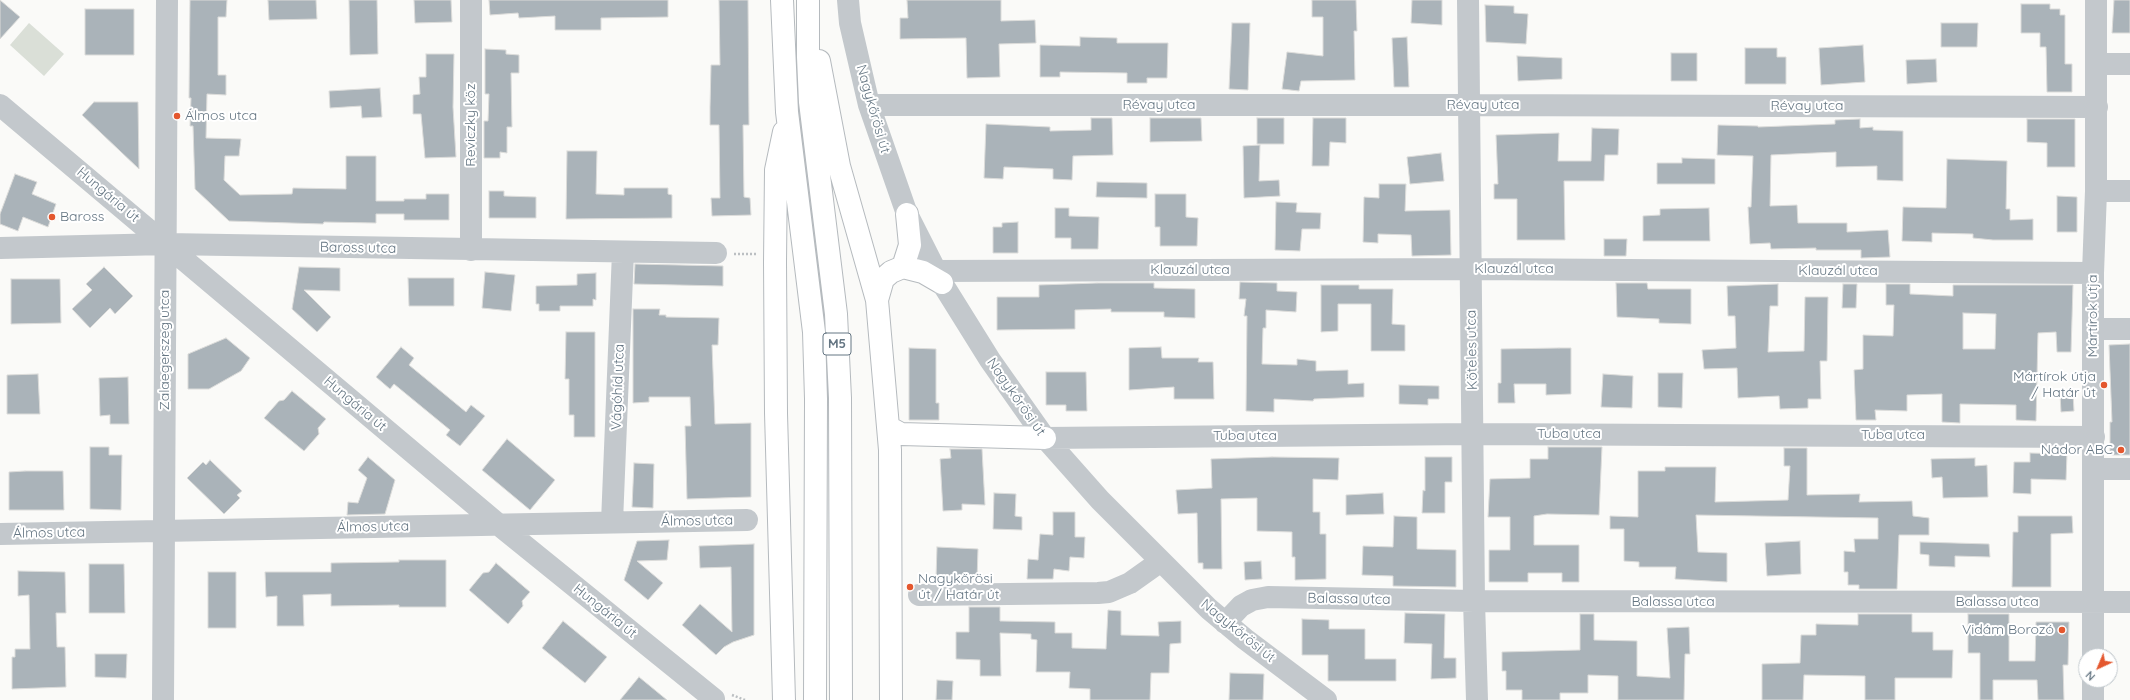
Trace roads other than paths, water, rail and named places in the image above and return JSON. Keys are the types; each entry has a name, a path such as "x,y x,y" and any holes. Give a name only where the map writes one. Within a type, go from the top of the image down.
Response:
{"main road":[{"name":"M5","path":"782,0 787,112 814,332 816,399 815,700"},
{"name":"M5","path":"808,9 808,57 811,110 836,322 840,421 841,700"},
{"path":"808,9 839,166 877,300 890,450 891,700"},
{"path":"784,700 776,413 775,262 776,170 787,112"},
{"path":"903,267 910,245 907,214"},
{"path":"877,300 883,279 891,272 903,267 939,277"},
{"path":"888,427 900,434 1045,438"}],"street":[{"name":"Zalaegerszeg utca","path":"163,700 167,0"},
{"name":"Reviczky köz","path":"471,0 472,250"},
{"name":"Nagykőrösi út","path":"848,0 850,23 869,105 907,214 939,277 990,360 1045,438 1100,500 1226,623 1326,700"},
{"name":"Köteles utca","path":"1468,0 1474,601 1477,700"},
{"name":"Mártírok útja","path":"2094,648 2093,273 2097,107 2096,0"},
{"path":"2096,64 2130,64"},
{"name":"Hungária út","path":"0,105 499,525 714,699"},
{"name":"Révay utca","path":"869,105 2097,107"},
{"path":"2096,191 2130,191"},
{"name":"Baross utca","path":"0,248 166,244 716,253"},
{"name":"Vágóhíd utca","path":"612,522 623,252"},
{"name":"Klauzál utca","path":"939,277 1471,269 2093,273"},
{"path":"2093,329 2130,329"},
{"name":"Tuba utca","path":"1045,438 1473,434 2094,437"},
{"path":"2094,469 2130,469"},
{"name":"Álmos utca","path":"0,534 747,520"},
{"path":"919,594 1103,592 1130,583 1161,561"},
{"name":"Balassa utca","path":"1226,623 1241,606 1252,600 1268,597 1474,601 2130,602"},
{"path":"2093,688 2093,700"}],"place":[{"name":"Álmos utca","path":"177,116"},
{"name":"Baross","path":"52,217"},
{"name":"Mártírok útja / Határ út","path":"2104,385"},
{"name":"Nádor ABC","path":"2121,450"},
{"name":"Nagykőrösi út / Határ út","path":"910,587"},
{"name":"Vidám Borozó","path":"2062,630"}]}
